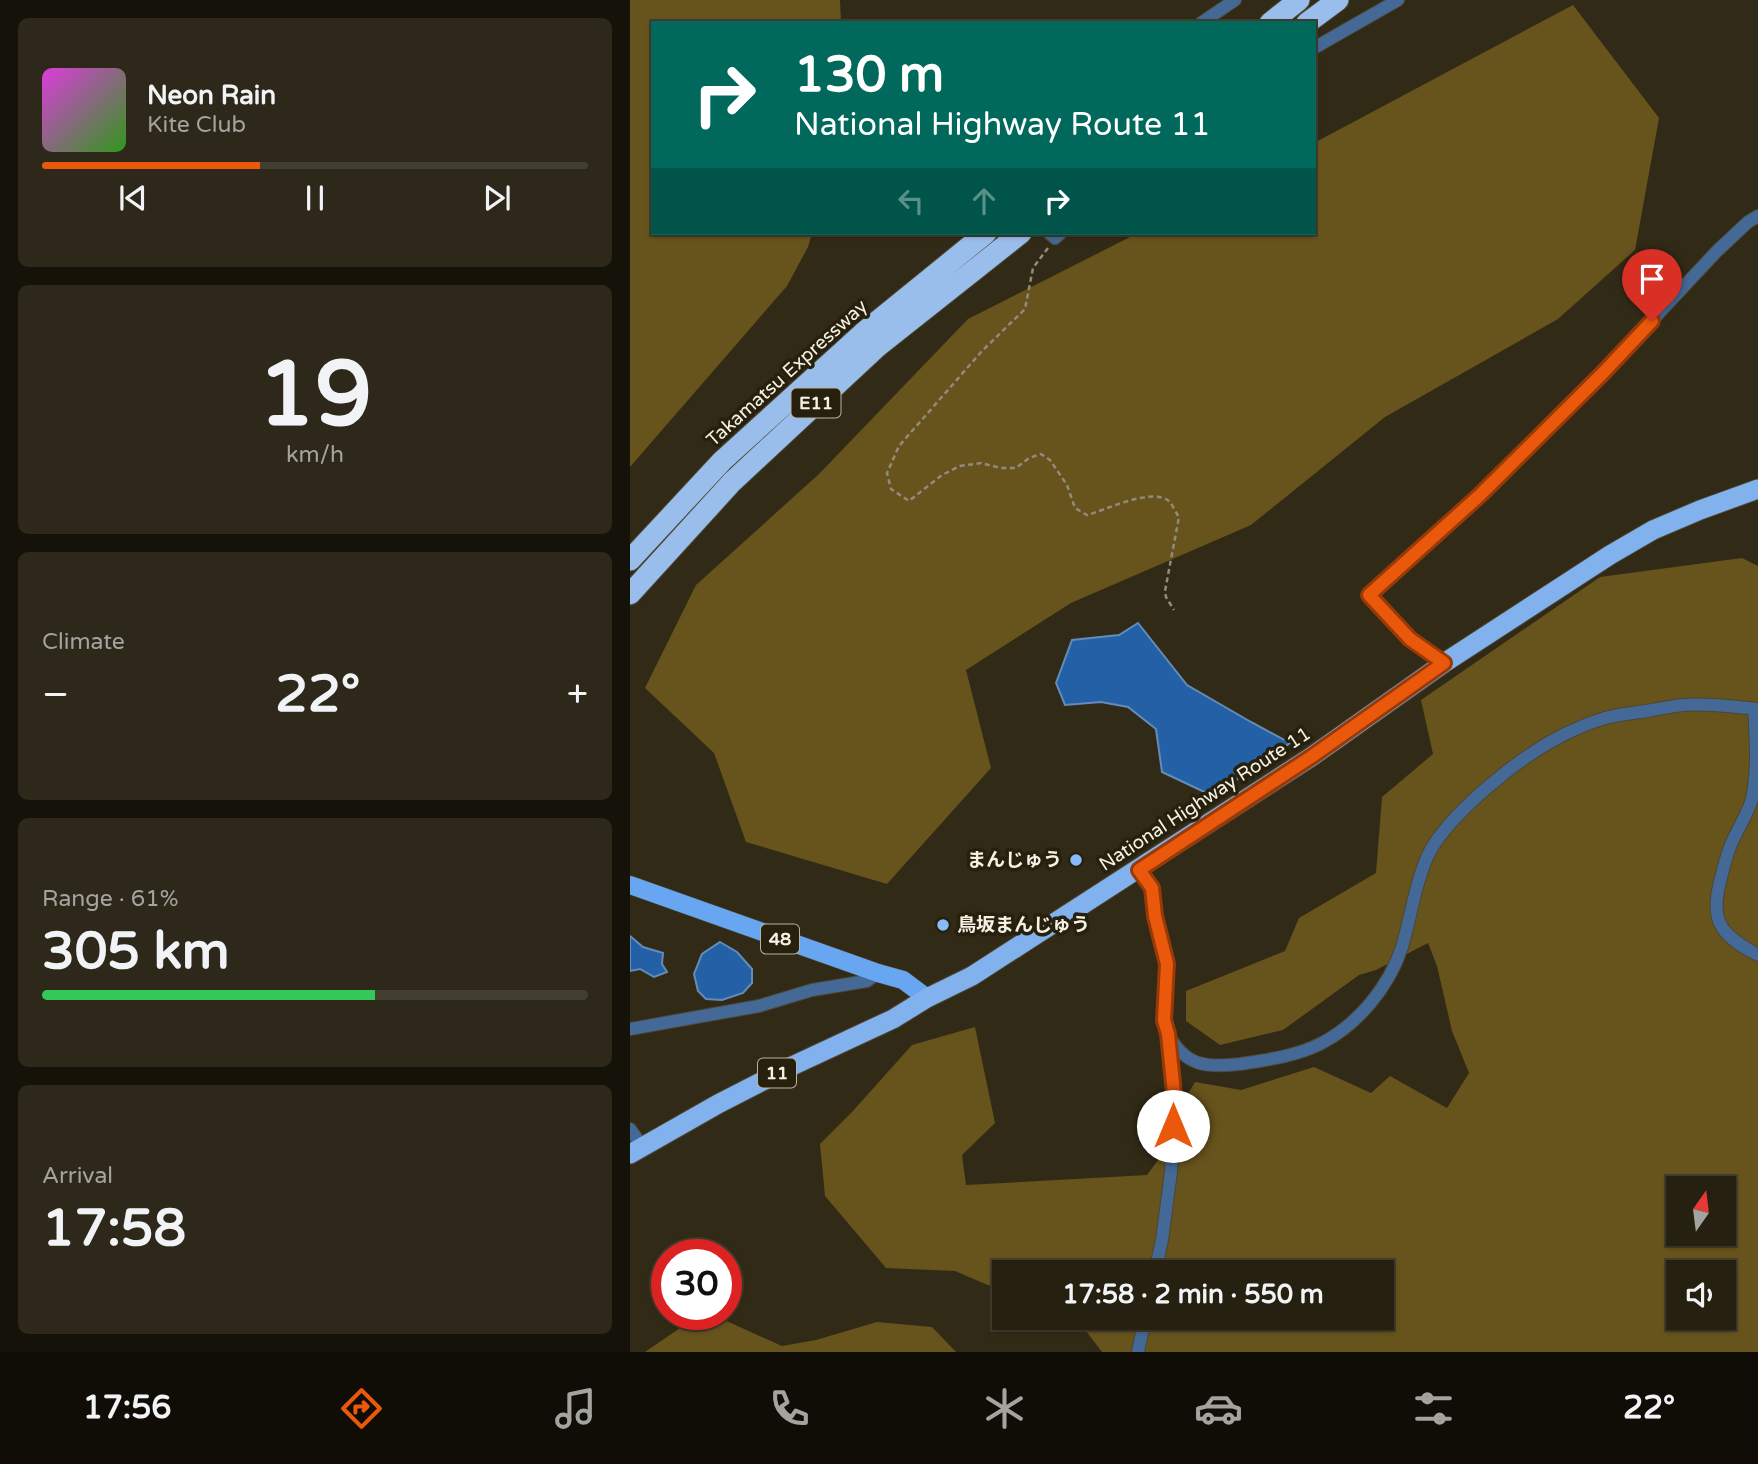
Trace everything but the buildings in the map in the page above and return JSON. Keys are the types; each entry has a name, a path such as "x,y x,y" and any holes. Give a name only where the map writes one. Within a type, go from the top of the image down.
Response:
{"highway":[{"path":"1273,21 1299,0"},
{"path":"1310,21 1338,0"},
{"name":"Takamatsu Expressway","path":"630,560 732,452 863,333 984,235"},
{"name":"E11","path":"630,594 732,482 877,347 1018,235"},
{"name":"National Highway Route 11","path":"636,1150 718,1104 893,1019 927,998 972,976 1311,757 1444,663 1610,555 1653,530 1758,489"}],"main road":[{"name":"48","path":"630,885 903,980 927,998"}],"street":[{"path":"1204,21 1235,0"},
{"path":"1316,47 1398,0"},
{"path":"1444,663 1410,639 1369,595 1480,495 1602,374 1717,251 1758,216"},
{"path":"1168,1034 1175,1048 1185,1057 1218,1067 1277,1059 1321,1044 1348,1025 1372,1001 1387,978 1401,950 1425,863 1433,846 1455,818 1496,780 1536,751 1579,727 1608,717 1685,705 1756,709 1755,787 1752,801 1727,855 1716,896 1716,915 1734,941 1758,955"},
{"path":"1139,870 1152,888 1155,916 1167,964 1164,1020 1168,1034 1175,1103 1171,1172 1158,1260"},
{"path":"630,1029 759,1006 812,990 867,981 878,973"},
{"path":"630,1129 636,1150"},
{"path":"1138,1352 1143,1330"}],"path":[{"path":"1053,235 1033,268 1025,309 982,351 899,446 887,473 891,489 909,501 942,475 960,466 981,463 1001,468 1016,468 1029,458 1041,454 1049,460 1067,485 1075,508 1087,515 1135,499 1164,499 1170,502 1179,517 1166,591 1166,597 1174,610"}],"shaded area":[{"path":"630,0 840,0 841,21 651,21 651,235 811,235 787,286 630,467"},
{"path":"1573,5 1659,118 1635,250 1558,319 1385,417 1251,525 1071,603 966,670 991,768 887,884 746,842 714,753 645,688 696,585 819,474 968,319 1134,235 1316,235 1316,142"},
{"path":"1742,558 1758,566 1758,1352 1102,1352 1085,1330 1394,1330 1394,1260 992,1260 992,1287 955,1271 886,1268 825,1196 820,1144 912,1045 975,1027 995,1123 962,1155 966,1185 1147,1175 1164,1152 1193,1130 1189,1092 1195,1082 1241,1090 1314,1067 1371,1093 1390,1076 1447,1108 1469,1073 1452,1031 1437,966 1428,943 1376,970 1359,975 1283,1030 1220,1045 1186,1021 1186,991 1285,951 1299,918 1376,873 1382,797 1433,754 1421,700 1600,577"},
{"path":"877,1322 932,1327 956,1352 645,1352 677,1330 742,1328 782,1346 816,1340"}],"water":[{"path":"1138,623 1187,685 1290,743 1213,796 1162,772 1156,729 1128,707 1101,702 1065,705 1056,683 1072,640 1119,635"},
{"path":"630,936 643,947 663,953 662,964 667,972 654,977 640,969 630,971"},
{"path":"720,942 737,952 752,969 752,983 743,993 722,1000 706,999 698,991 694,974 702,954"}],"place":[{"name":"まんじゅう","path":"1076,860"},
{"name":"鳥坂まんじゅう","path":"943,925"}],"route":[{"path":"1173,1126 1175,1103 1168,1034 1164,1020 1167,964 1155,916 1152,888 1139,870 1311,757 1444,663 1410,639 1369,595 1480,495 1652,321"}]}
